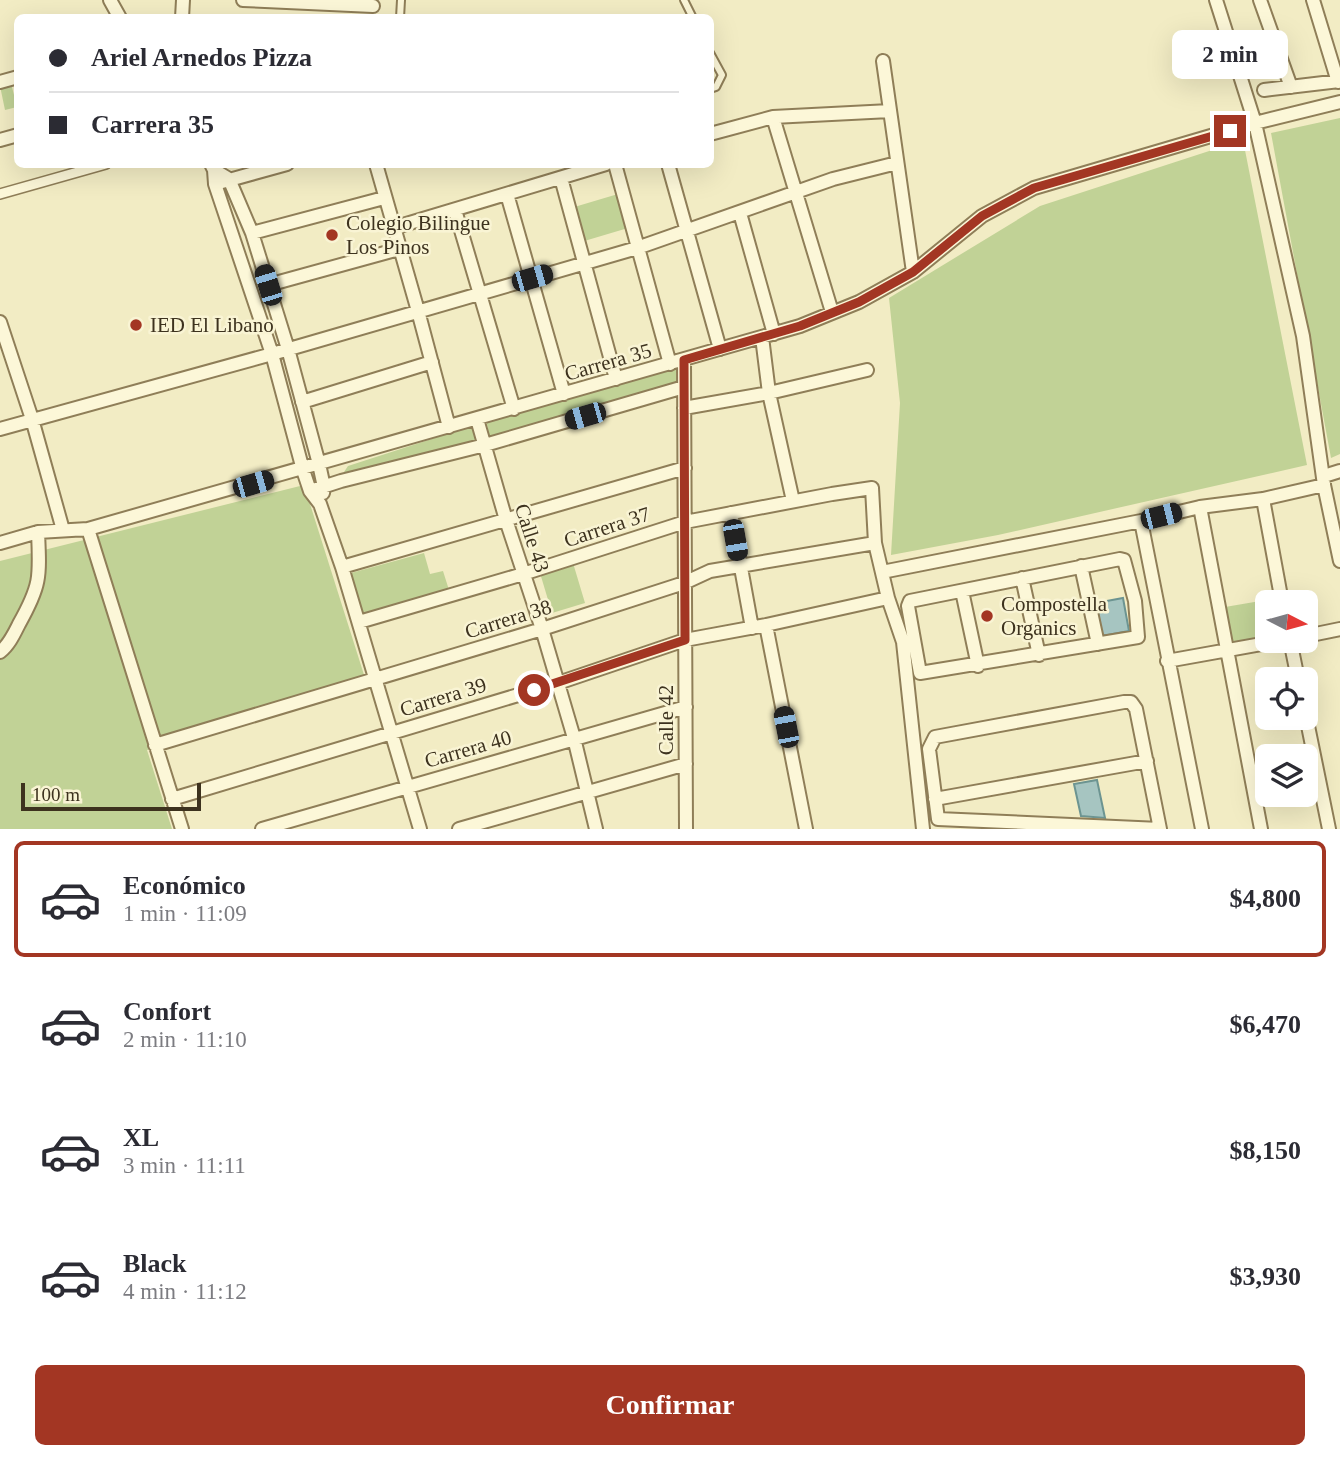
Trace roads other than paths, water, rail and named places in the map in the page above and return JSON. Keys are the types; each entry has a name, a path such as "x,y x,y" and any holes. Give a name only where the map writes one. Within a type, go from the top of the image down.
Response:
{"street":[{"path":"243,0 373,8"},
{"path":"1216,0 1255,123 1303,336 1324,480 1340,561"},
{"path":"1260,0 1291,87"},
{"path":"1264,90 1339,81 1312,0"},
{"path":"883,61 913,272"},
{"name":"Carrera 35","path":"0,542 38,532 88,529 303,470 768,335 859,302 913,272 982,216 1034,188 1255,123 1340,102"},
{"path":"714,133 773,117 890,111"},
{"path":"773,117 832,312"},
{"path":"0,429 272,354 637,248 833,180 897,163"},
{"path":"0,194 92,168"},
{"path":"212,168 215,184 272,354 303,470 310,491 320,504 342,567 420,829"},
{"path":"213,168 229,179 252,233 288,349 319,464 324,487 320,504"},
{"path":"215,184 272,168"},
{"path":"377,168 449,427"},
{"path":"393,228 593,168"},
{"path":"616,168 670,364"},
{"path":"669,168 720,349"},
{"path":"561,178 616,379"},
{"path":"507,194 565,394"},
{"path":"252,233 384,198"},
{"path":"455,209 514,409"},
{"path":"740,212 768,335 769,393 793,502"},
{"path":"268,285 399,249"},
{"path":"0,322 32,419 63,530"},
{"name":"Calle 42","path":"684,360 687,829"},
{"path":"302,402 432,362"},
{"path":"684,408 769,393 867,370"},
{"path":"310,491 485,445 684,387"},
{"name":"Calle 43","path":"477,419 574,738 596,829"},
{"path":"342,567 685,468"},
{"path":"882,572 1200,507 1263,499 1324,480 1340,471"},
{"name":"Carrera 37","path":"359,622 523,574 685,522 872,488 875,543"},
{"path":"1263,499 1280,590"},
{"path":"1200,507 1261,829"},
{"path":"731,513 752,628"},
{"path":"1141,521 1202,829"},
{"path":"88,529 182,829"},
{"path":"0,652 7,646 34,596 39,573 38,532"},
{"path":"875,543 888,598 903,642 923,829"},
{"name":"Carrera 38","path":"155,745 542,629 684,583 710,571 875,543"},
{"path":"1124,560 1135,601 1138,637 978,666 920,673 910,601 1081,566 1124,560"},
{"path":"1081,566 1098,644"},
{"path":"1022,578 1039,655"},
{"path":"962,591 978,666"},
{"path":"1135,601 1156,596"},
{"name":"Carrera 39","path":"172,799 558,683 685,640 888,598"},
{"path":"766,625 806,829"},
{"path":"1318,634 1340,629"},
{"path":"1167,662 1255,646"},
{"path":"1131,702 1136,709 1147,761 1160,829 943,821 936,815 929,749 935,737 1131,702"},
{"name":"Carrera 40","path":"262,829 686,708"},
{"path":"1309,730 1329,829"},
{"path":"935,799 1147,761"},
{"path":"459,829 686,764"}],"lane":[{"path":"714,60 722,75 714,88"}],"water":[{"path":"1123,598 1129,631 1102,636 1096,603"},
{"path":"1097,780 1105,818 1081,816 1074,784"}],"place":[{"name":"Colegio Bilingue Los Pinos","path":"332,235"},
{"name":"IED El Libano","path":"136,325"},
{"name":"Compostella Organics","path":"987,616"}]}
